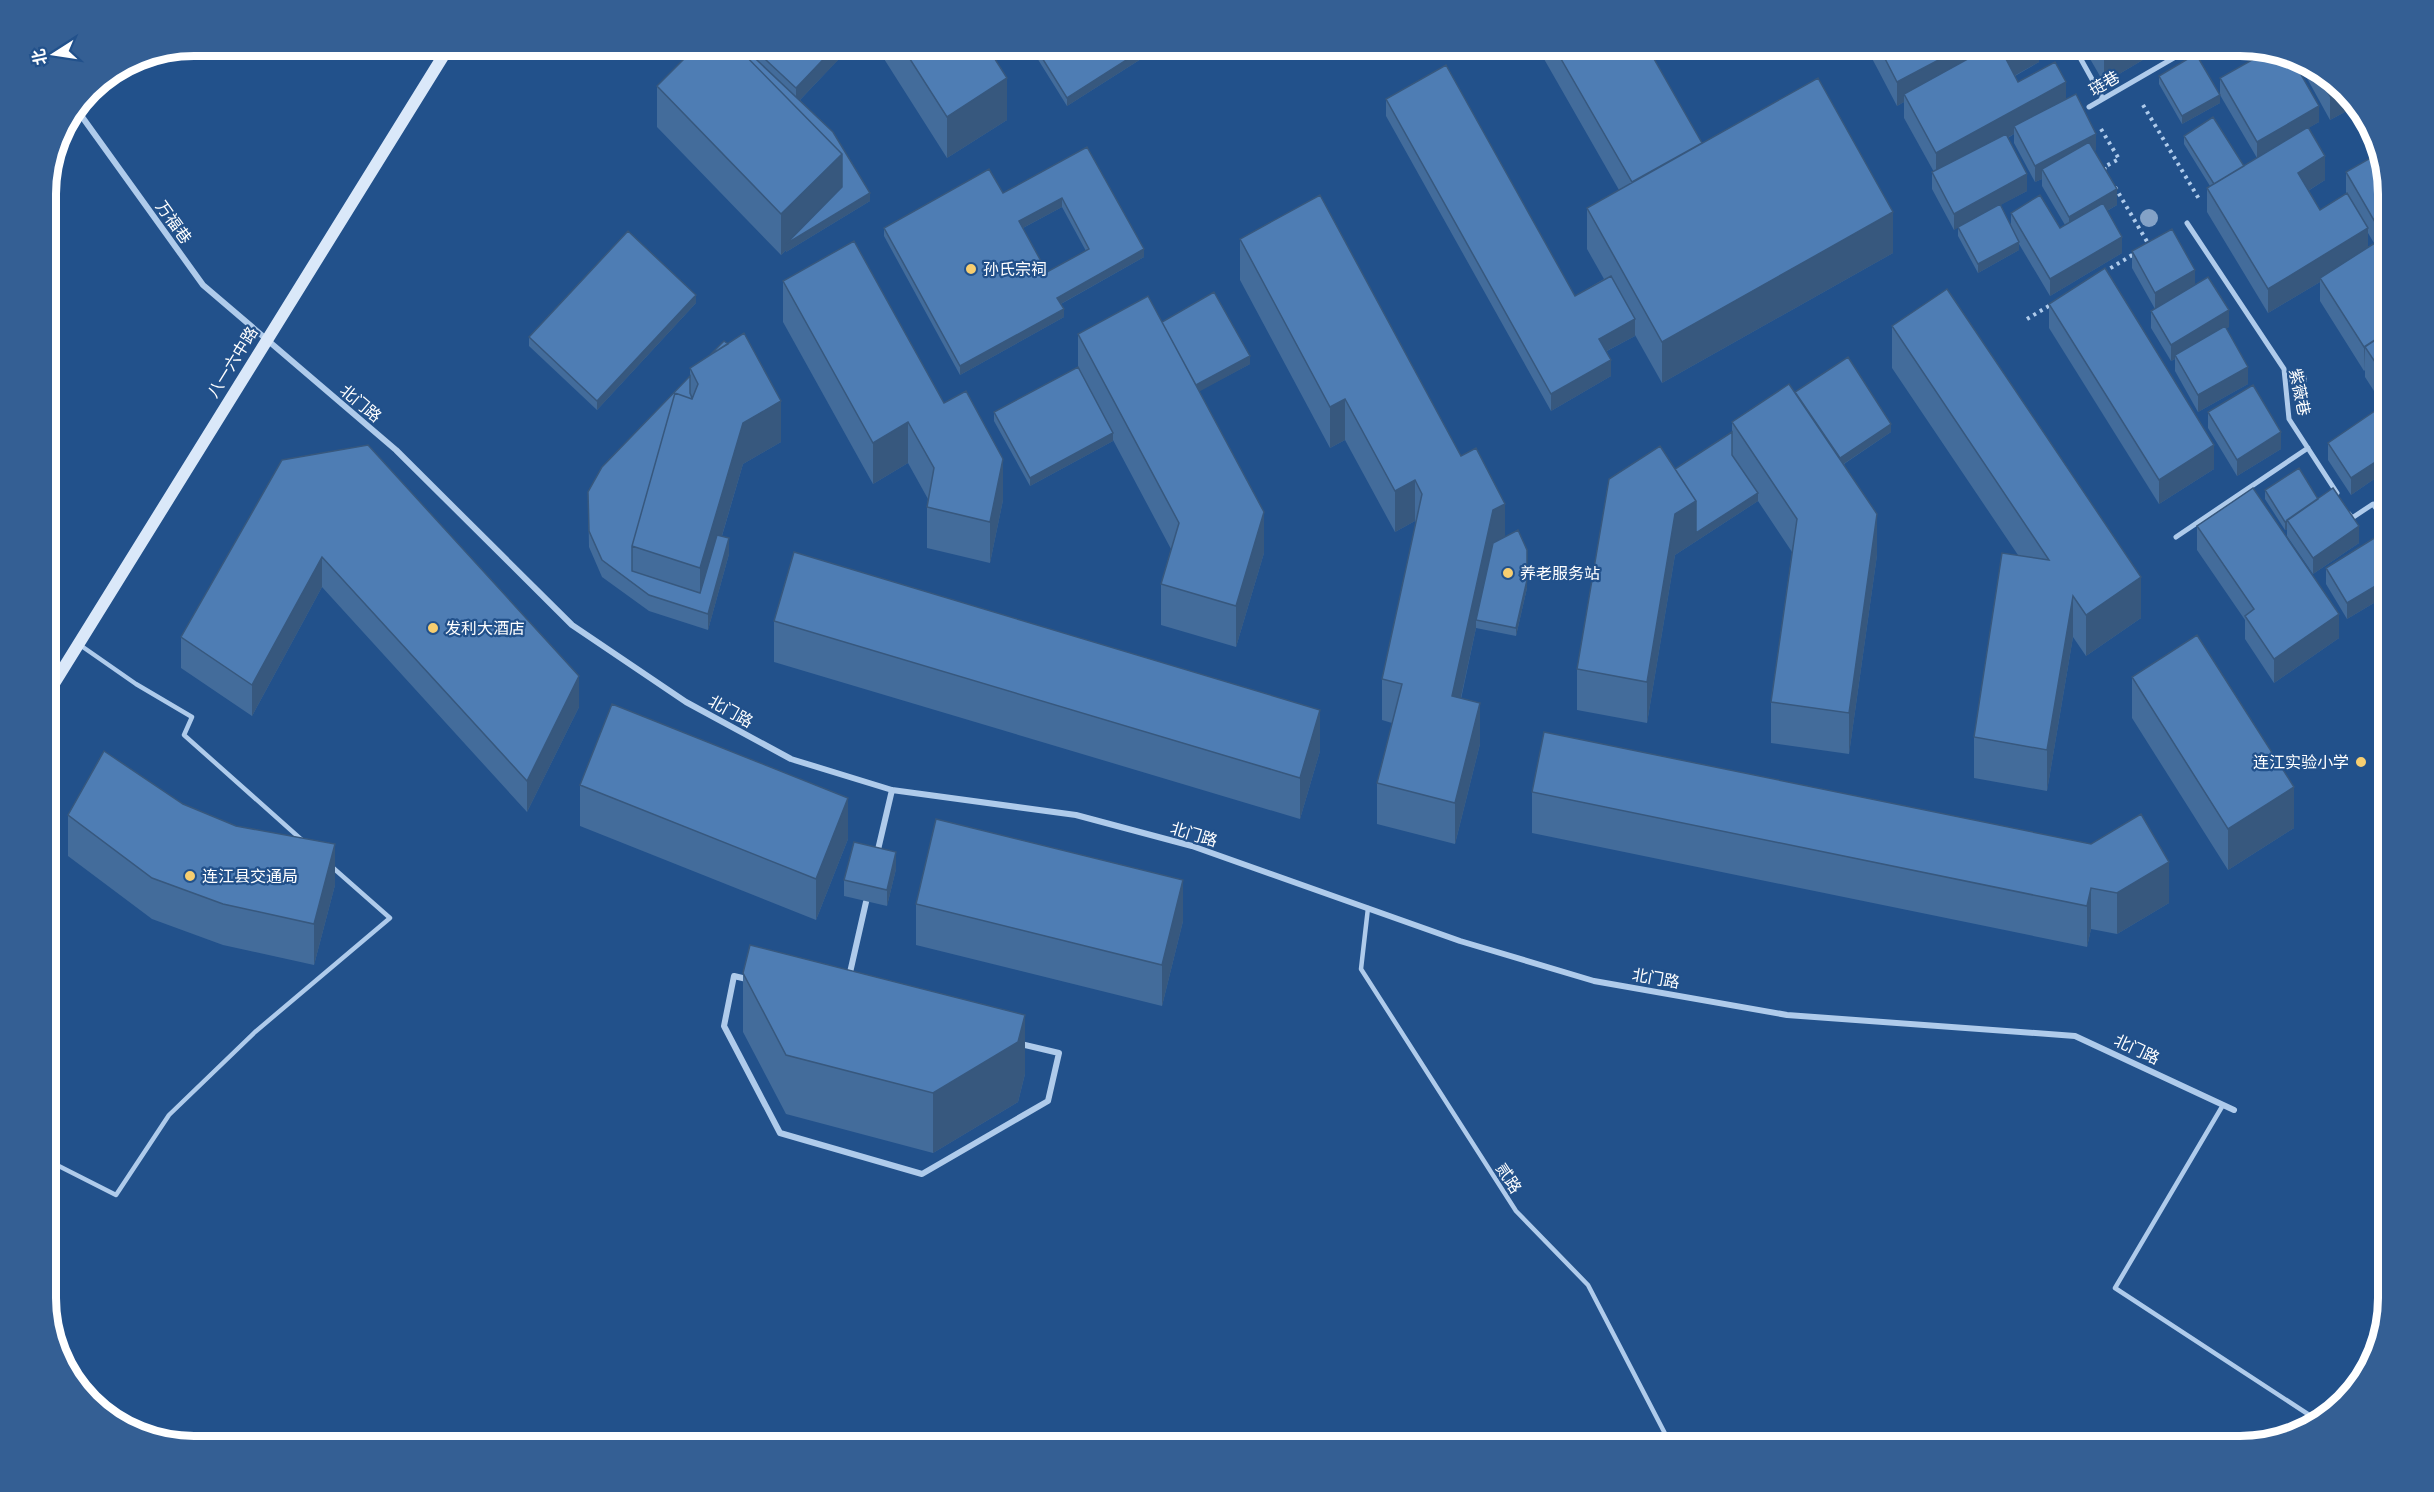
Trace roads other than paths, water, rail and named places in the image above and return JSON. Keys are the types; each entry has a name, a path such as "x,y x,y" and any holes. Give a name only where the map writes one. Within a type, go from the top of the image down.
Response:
{"main road":[{"name":"八一六中路","path":"56,680 443,56"}],"street":[{"path":"2079,56 2103,99"},
{"name":"琏巷","path":"2089,107 2177,56"},
{"name":"万福巷","path":"81,115 203,285 266,339"},
{"name":"紫薇巷","path":"2187,223 2284,369 2289,419 2339,498"},
{"name":"北门路","path":"266,339 396,450 572,625 686,702 791,759 892,790 1076,816 1192,846 1460,941 1594,981 1787,1015 2075,1036 2234,1110"},
{"path":"2176,537 2308,448"},
{"path":"2345,508 2352,518 2373,504 2378,511"},
{"path":"875,864 892,790"},
{"path":"843,1001 866,902"},
{"path":"734,976 843,1001 1059,1053 1048,1101 922,1174 780,1133 724,1026 734,976"}],"lane":[{"path":"78,644 136,684 192,717 184,735 304,842"},
{"path":"56,1165 116,1195 169,1115 255,1032 390,918 330,865"},
{"name":"贰路","path":"1368,908 1361,969 1516,1211 1588,1285 1666,1436"},
{"path":"2223,1105 2115,1288 2311,1416"}],"place":[{"name":"孙氏宗祠","path":"971,269"},
{"name":"养老服务站","path":"1508,573"},
{"name":"发利大酒店","path":"433,628"},
{"name":"连江实验小学","path":"2361,762"},
{"name":"连江县交通局","path":"190,876"}]}
